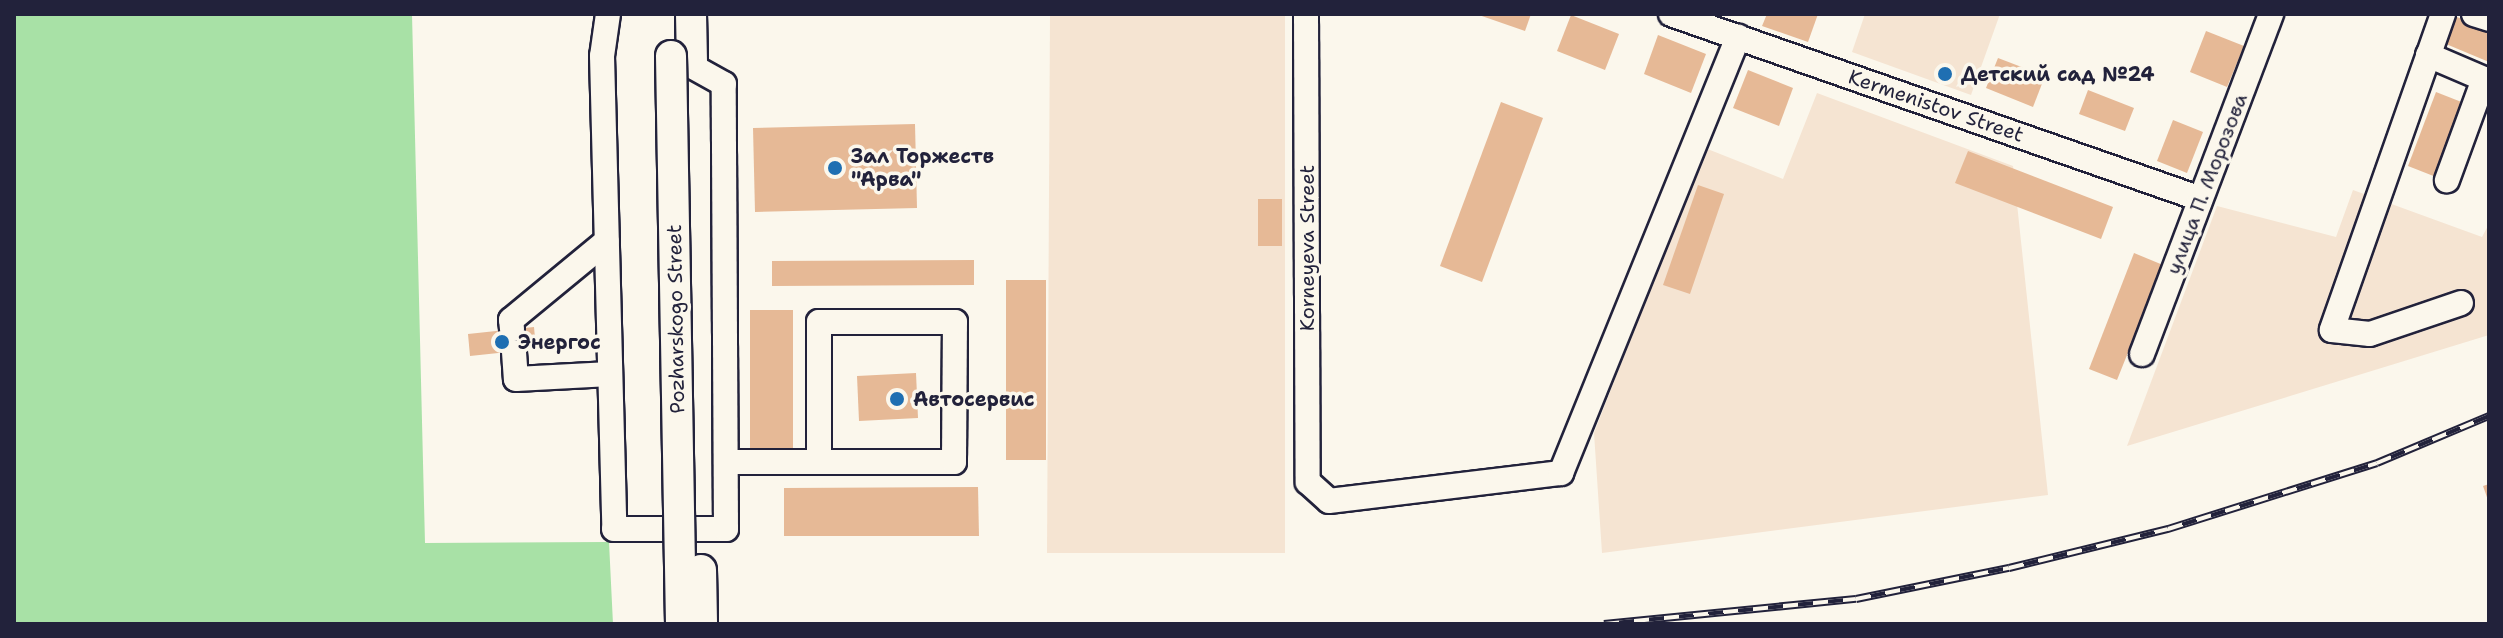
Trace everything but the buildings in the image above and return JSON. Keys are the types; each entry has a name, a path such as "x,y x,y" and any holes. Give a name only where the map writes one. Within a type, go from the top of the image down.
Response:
{"main road":[{"name":"Pozharskogo Street","path":"670,14 681,59 702,624"},
{"name":"Pozharskogo Street","path":"681,624 681,59 691,14"}],"street":[{"path":"608,14 602,56 614,529 726,529 724,84 681,59"},
{"name":"Korneyeva Street","path":"1306,14 1308,482 1329,501 1561,473 1738,37"},
{"name":"Kermenistov Street","path":"1671,14 2201,199"},
{"name":"улица П. Морозова","path":"2142,354 2271,14"},
{"path":"2443,14 2332,330 2370,334 2461,303"},
{"path":"2474,14 2489,19"},
{"path":"2428,55 2484,79 2447,180"},
{"path":"607,241 511,320 516,379 610,374"},
{"path":"726,462 819,462 954,462 955,322 819,322 819,462"}],"shaded area":[{"path":"1050,14 1285,14 1285,553 1047,553"},
{"name":"Детский сад №24","path":"1865,14 2000,14 1971,95 1852,52"},
{"path":"1817,93 2013,166 2048,495 1602,553 1594,433 1705,148 1783,179"},
{"path":"2353,190 2482,237 2489,224 2489,335 2127,446 2217,206 2336,237"}],"green space":[{"path":"14,14 412,14 425,543 609,542 613,624 14,624"}],"railway":[{"path":"1604,624 1856,599 2009,568 2168,529 2377,463 2489,416"}],"place":[{"name":"Детский сад №24","path":"1945,74"},
{"name":"Зал Торжеств \"Арва\"","path":"835,168"},
{"name":"Энергос","path":"502,342"},
{"name":"Автосервис","path":"897,399"}]}
